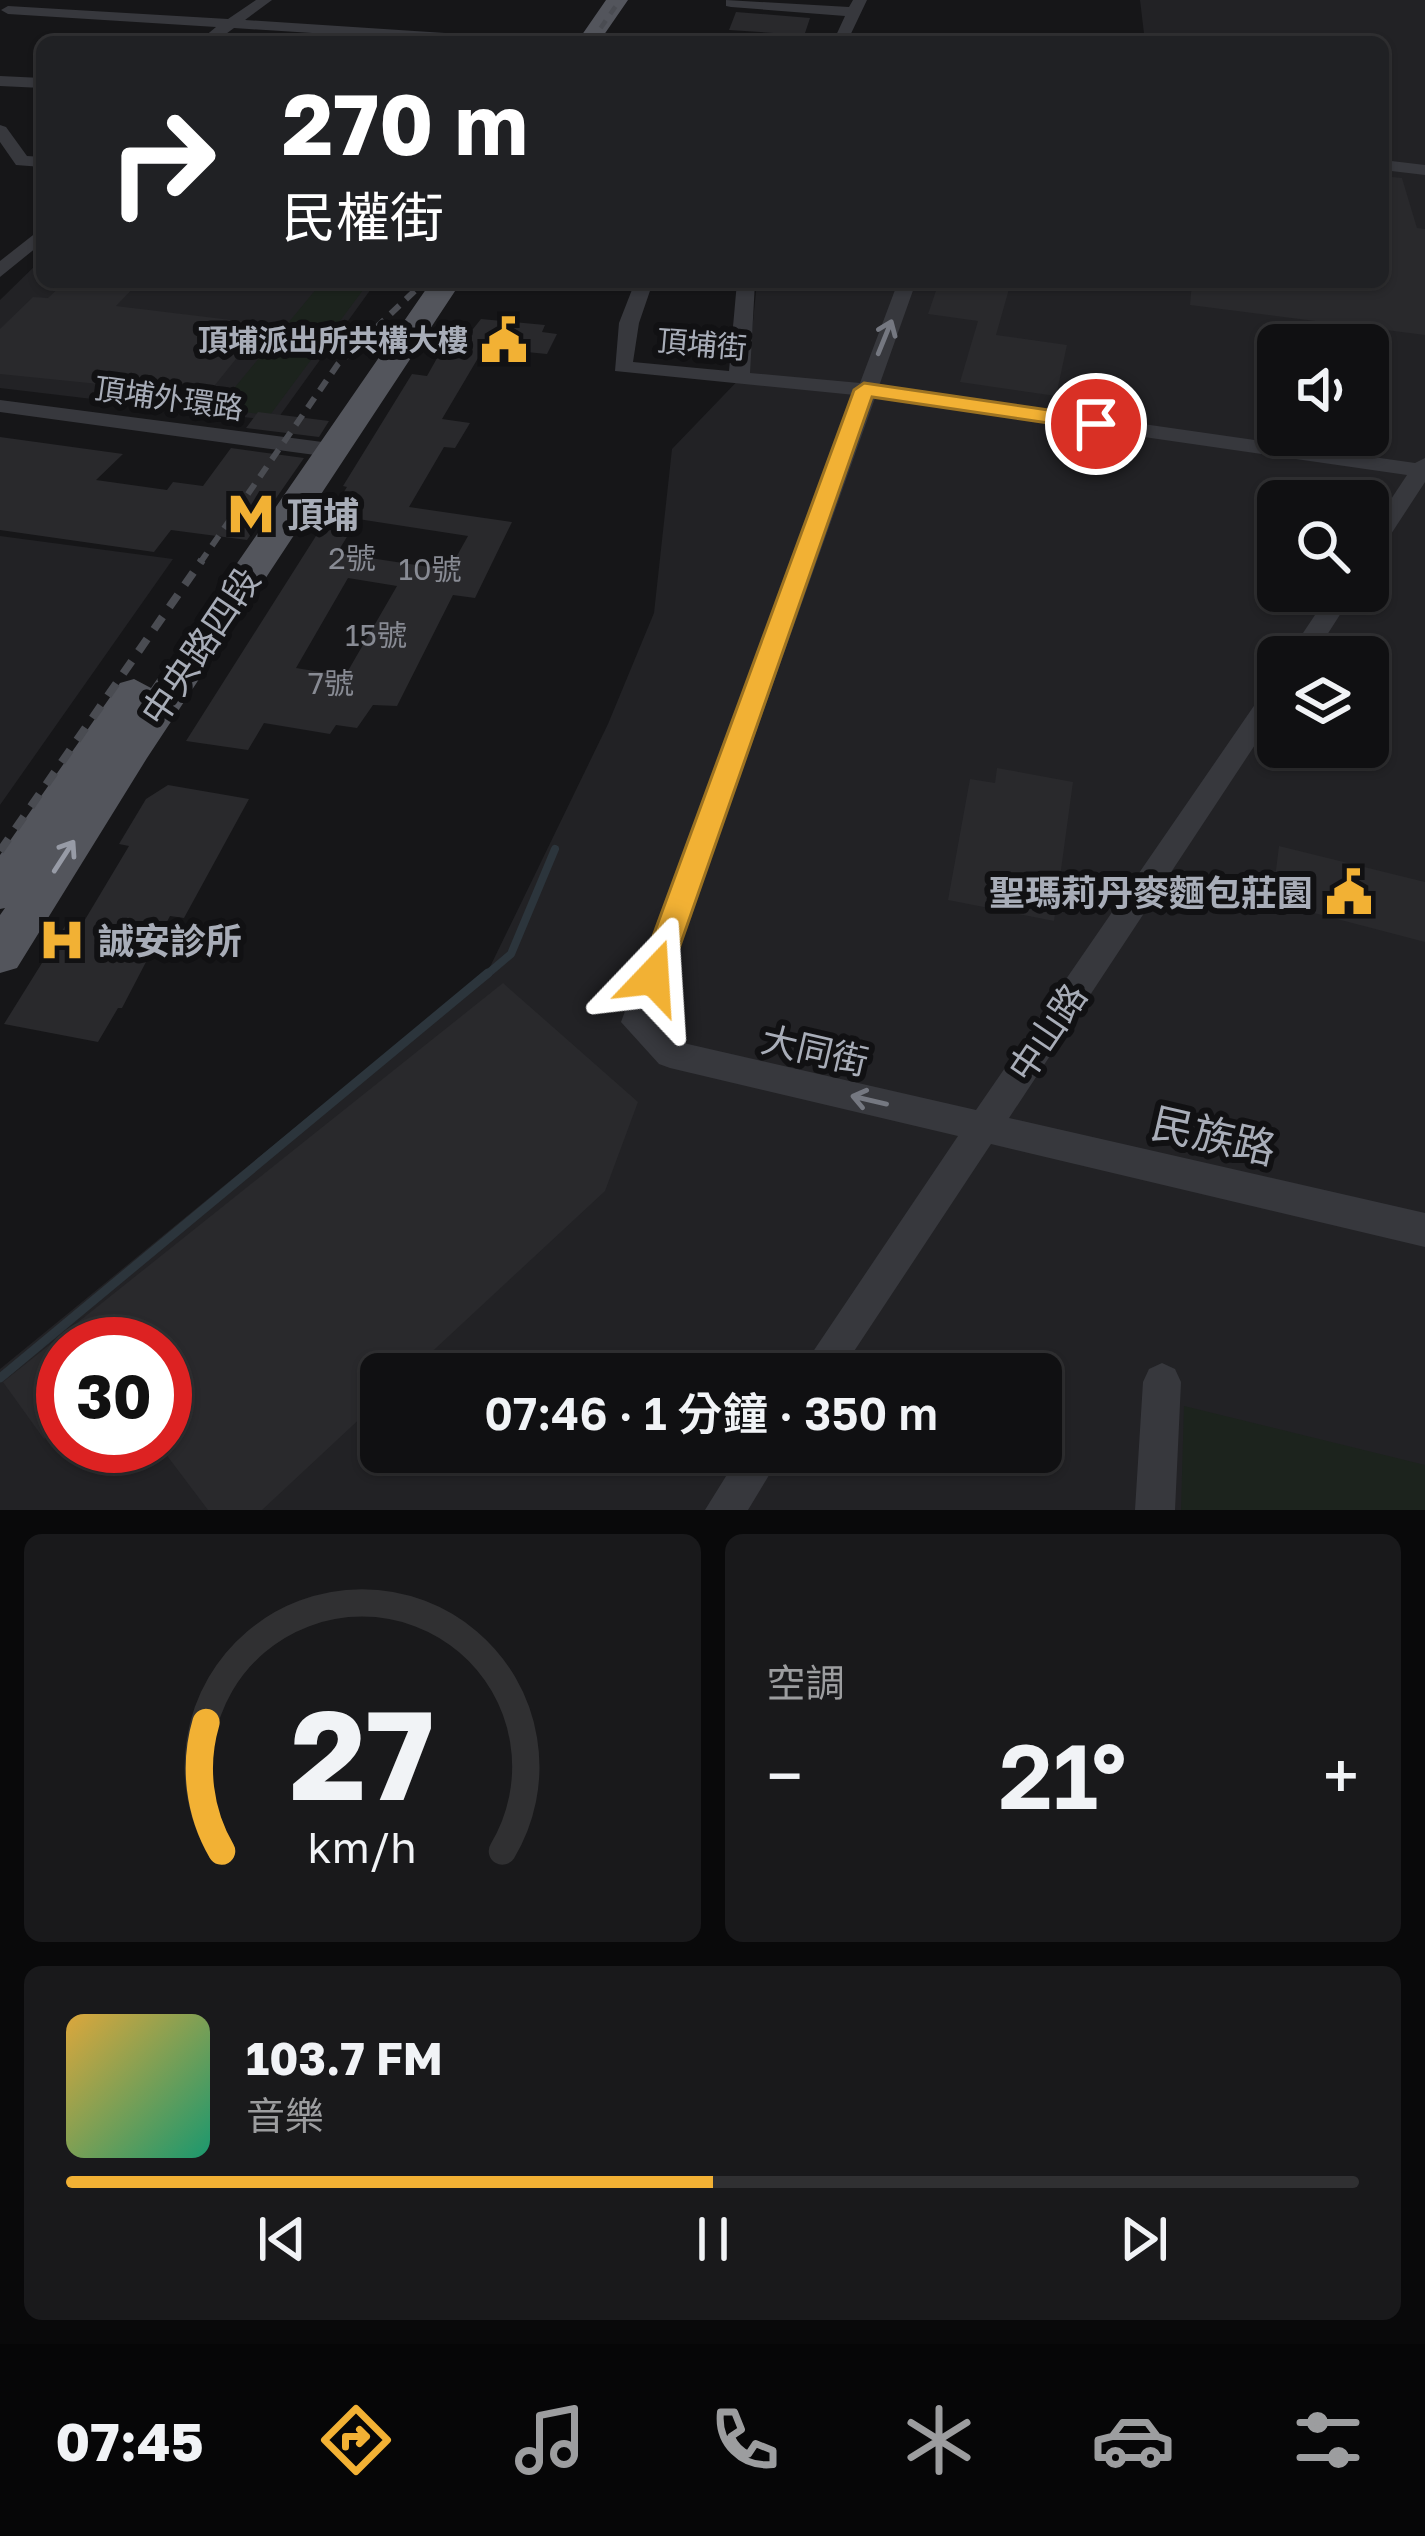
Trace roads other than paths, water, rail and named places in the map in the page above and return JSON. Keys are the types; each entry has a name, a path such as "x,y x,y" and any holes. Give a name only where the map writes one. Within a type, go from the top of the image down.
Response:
{"main road":[{"path":"593,36 617,0"},
{"path":"607,36 631,0"},
{"name":"中央路四段","path":"0,954 317,448 410,288"},
{"name":"中央路四段","path":"0,891 317,448 441,288"}],"street":[{"path":"116,18 131,0"},
{"path":"213,36 265,0"},
{"path":"730,3 857,6 843,36"},
{"path":"7,10 425,36"},
{"path":"0,81 36,83"},
{"path":"0,130 22,161"},
{"path":"0,157 36,162"},
{"path":"1389,166 1425,170"},
{"path":"0,271 36,238"},
{"name":"頂埔街","path":"642,288 629,323 622,367 864,390 1424,469"},
{"path":"739,377 746,288"},
{"name":"大同街","path":"905,288 637,1022 670,1054 983,1126"},
{"name":"頂埔外環路","path":"0,406 317,448"},
{"path":"1389,521 1424,469"},
{"name":"中山路","path":"831,1353 1257,721"},
{"name":"民族路","path":"983,1126 1425,1230"},
{"path":"1155,1510 1162,1382"},
{"path":"725,1510 750,1473"}],"waterway":[{"path":"485,976 511,954 555,849"},
{"path":"0,1378 488,973"}],"railway":[{"path":"595,36 620,0"},
{"path":"200,563 338,364 418,288"},
{"path":"0,851 202,560"}],"place":[{"name":"頂埔派出所共構大樓","path":"504,340"},
{"name":"頂埔","path":"251,514"},
{"name":"聖瑪莉丹麥麵包莊園","path":"1349,892"},
{"name":"誠安診所","path":"62,940"}]}
